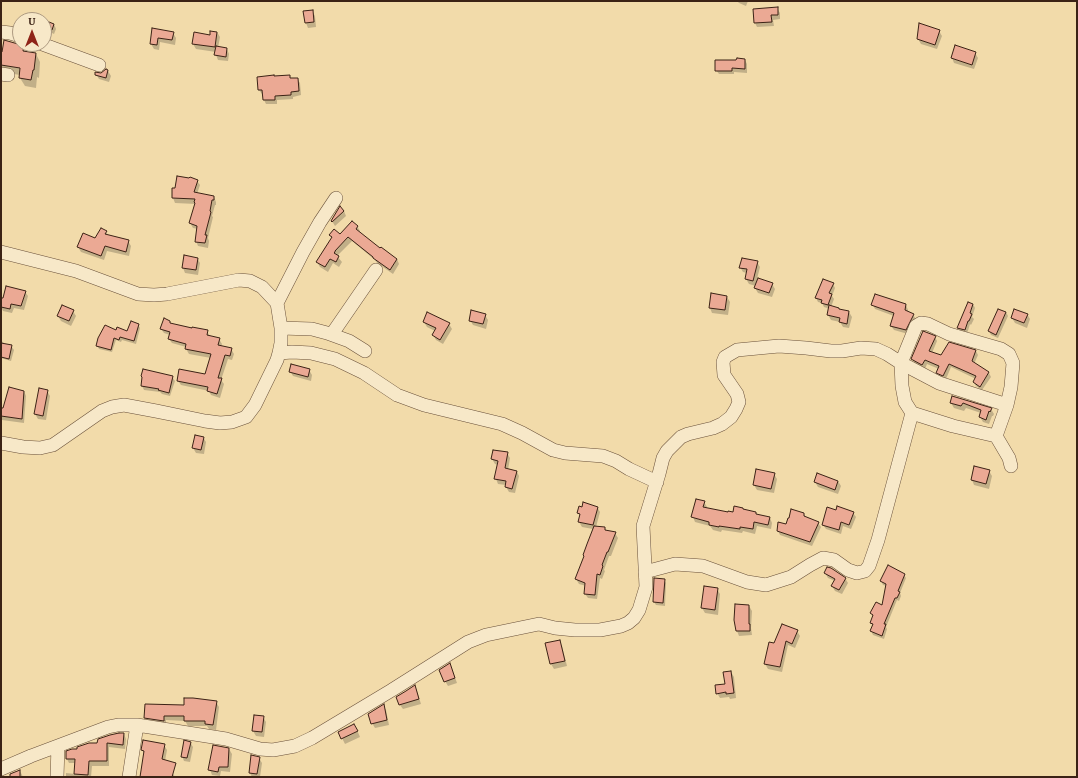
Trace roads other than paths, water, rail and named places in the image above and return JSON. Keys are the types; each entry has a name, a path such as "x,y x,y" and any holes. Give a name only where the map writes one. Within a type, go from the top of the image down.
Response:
{"street":[{"path":"1,32 12,34"},
{"path":"52,48 99,65"},
{"path":"1,443 40,448 53,445 102,411 112,407 124,405 220,423 232,422 246,417 255,405 277,360 281,339 277,303 303,252 336,198"},
{"path":"1,252 76,271 138,294 167,294 239,280 250,281 262,287 277,303"},
{"path":"332,334 376,270"},
{"path":"996,436 1007,405 1011,386 1013,362 1009,354 1001,350 949,334 928,324 921,323 916,326 901,363 902,386 905,402 912,413 953,426 996,436 1009,458 1011,466"},
{"path":"281,339 312,329 332,334 349,341 365,351"},
{"path":"281,339 292,352 311,353 335,359 364,373 397,395 424,404 502,424 554,450 565,453 603,456 616,461 629,469 658,478"},
{"path":"1,769 108,727 118,725 137,725 226,739 260,749 273,750 295,746 312,738 392,690 468,642 486,635 539,624 555,628 575,630 600,630 621,626 628,623 634,618 639,610 646,587 643,526 663,458 667,451 681,437 722,424 731,417 739,402 737,394 724,375 723,362 725,357 737,350 779,346 831,351 861,348 876,349 939,383 1007,405"},
{"path":"645,572 675,564 703,566 747,582 766,585 791,577 823,558 834,560 848,570 857,573 865,571 869,566 878,540 912,413"},
{"path":"129,777 137,725"},
{"path":"57,777 58,746"}]}
